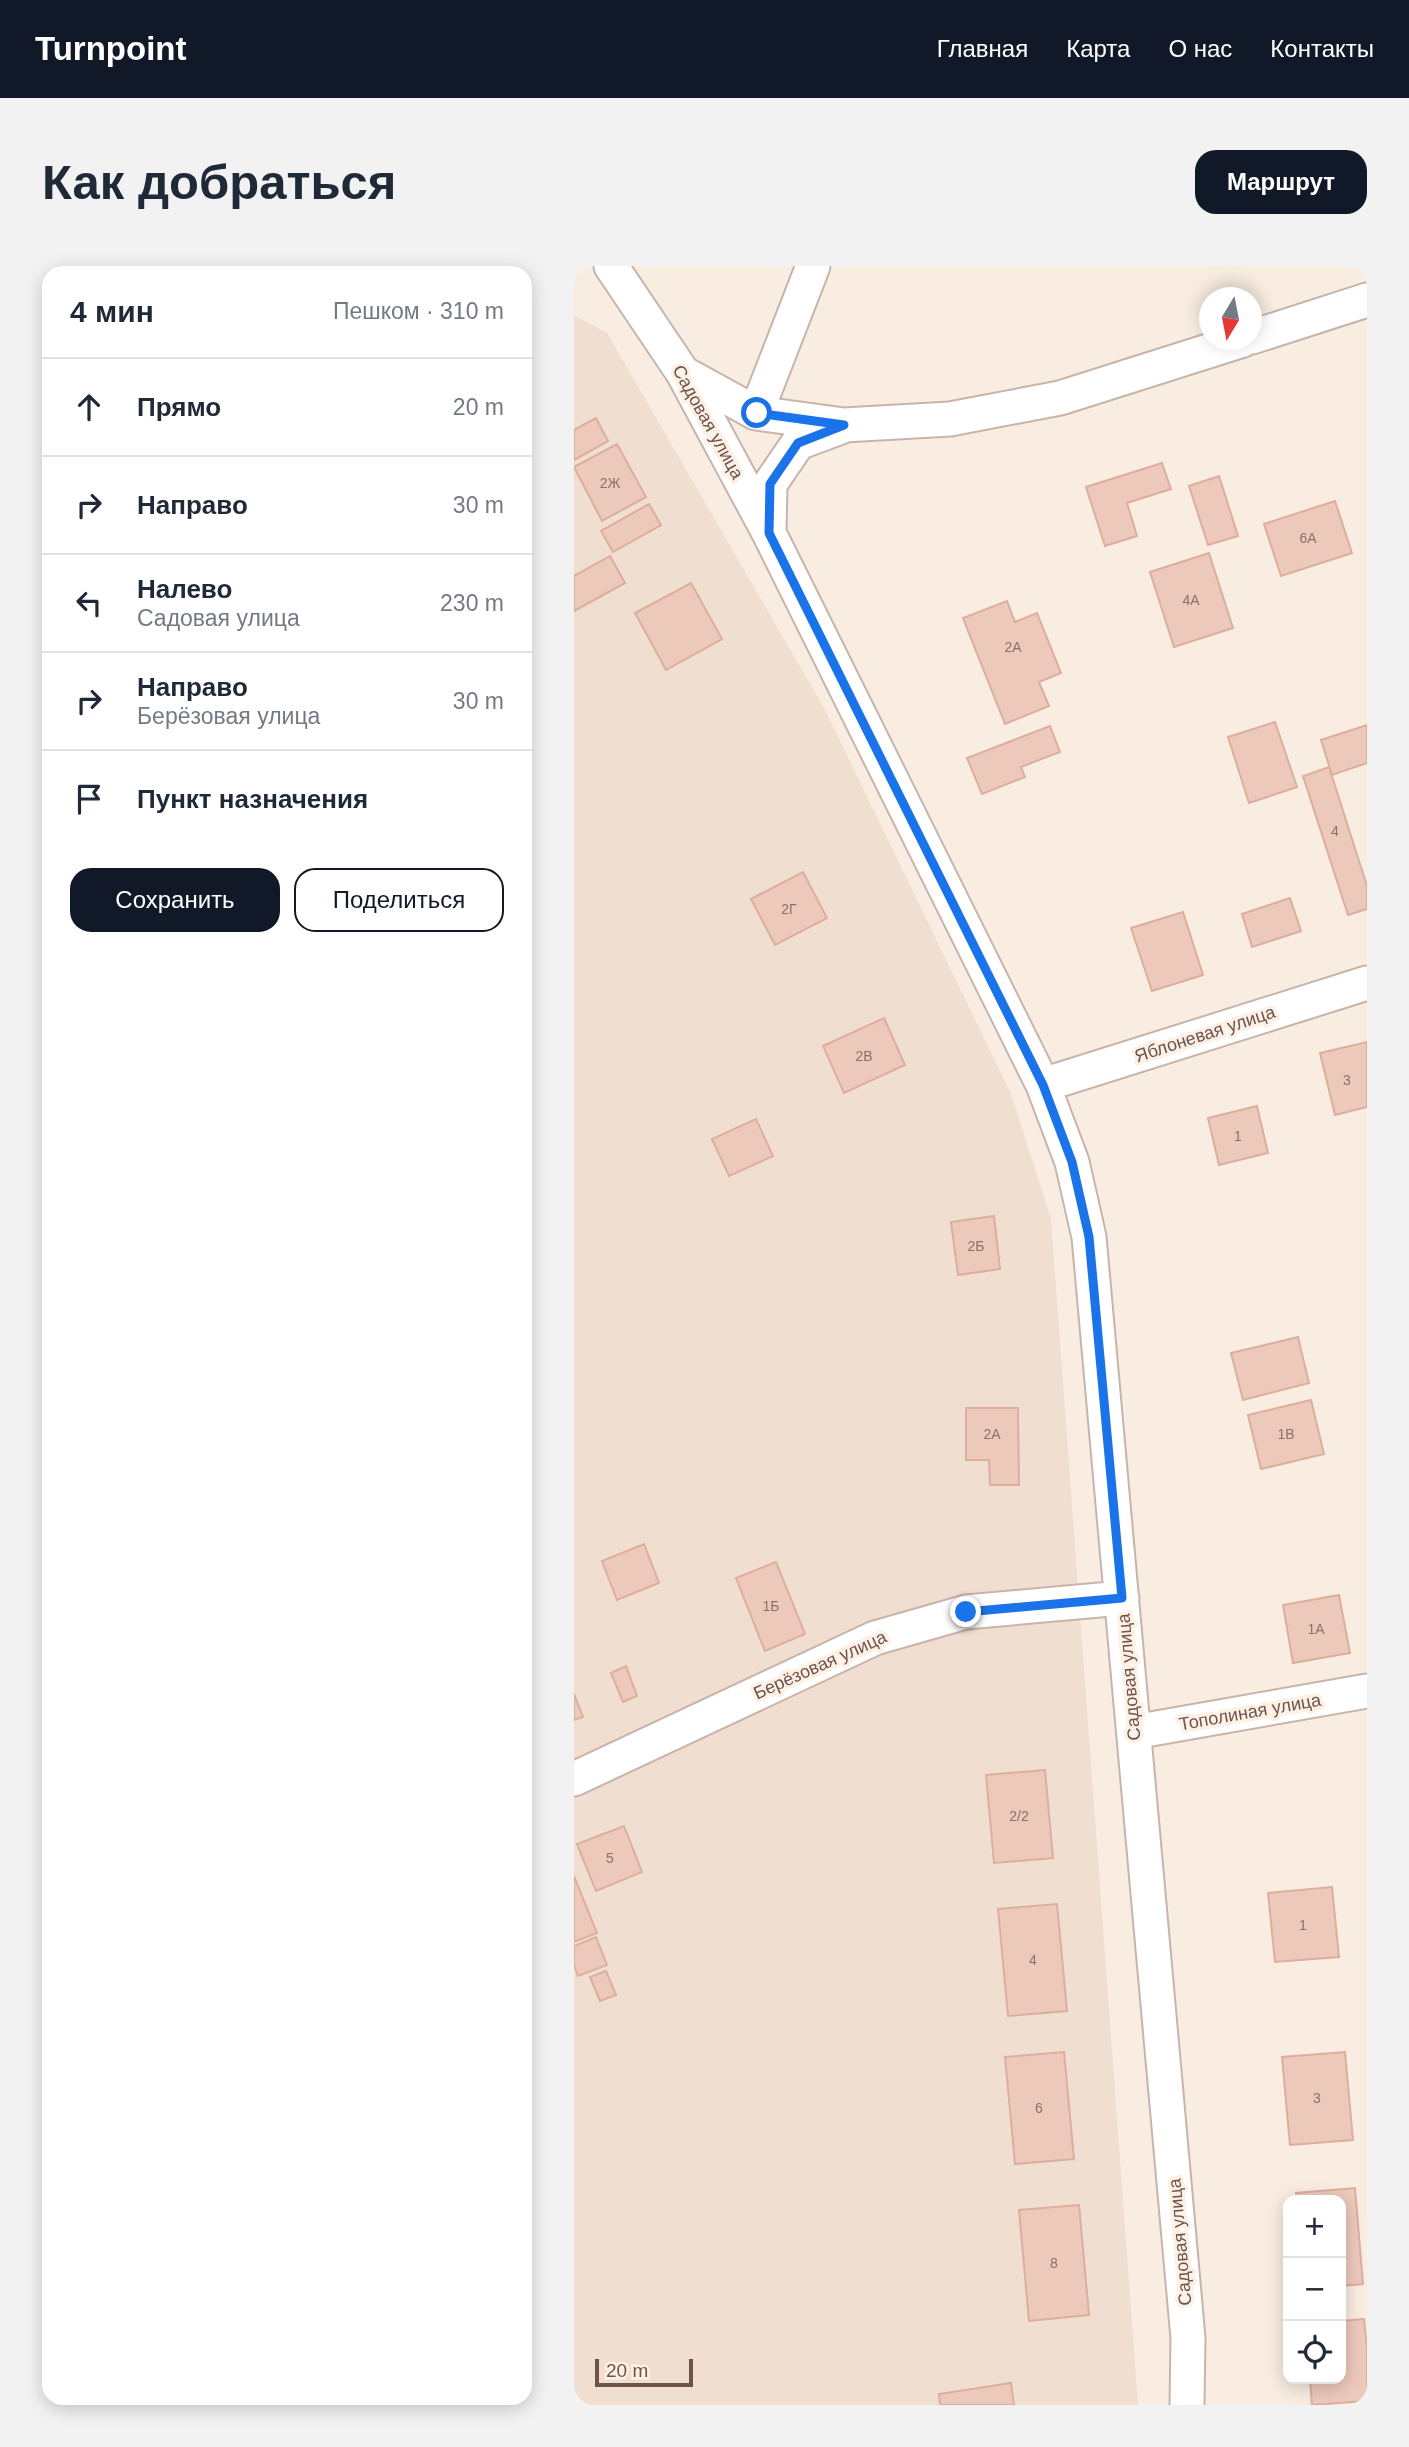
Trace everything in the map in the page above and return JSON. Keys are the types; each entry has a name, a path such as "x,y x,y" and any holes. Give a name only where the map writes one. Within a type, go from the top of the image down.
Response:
{"street":[{"name":"Садовая улица","path":"611,266 682,373 769,533 1043,1085 1072,1162 1089,1237 1188,2338 1187,2405"},
{"path":"757,413 814,266"},
{"path":"1262,333 1367,300"},
{"path":"682,373 757,413 844,425 950,419 1060,398 1211,350"},
{"path":"769,533 770,484 798,443 844,425"},
{"name":"Яблоневая улица","path":"1043,1085 1367,983"},
{"name":"Берёзовая улица","path":"574,1779 875,1638 966,1612 1122,1598"},
{"name":"Тополиная улица","path":"1134,1732 1367,1691"}],"shaded area":[{"path":"574,315 607,333 825,710 1011,1094 1051,1219 1138,2405 574,2405"}],"building":[{"path":"596,418 608,441 574,460 574,430"},
{"path":"617,444 646,497 602,521 574,467"},
{"path":"1162,463 1171,489 1127,503 1137,536 1105,546 1086,487"},
{"path":"1219,476 1238,536 1208,545 1189,486"},
{"path":"1335,501 1352,553 1281,576 1264,524"},
{"path":"649,504 661,525 613,552 601,531"},
{"path":"1209,553 1233,628 1174,647 1150,572"},
{"path":"610,556 625,583 574,611 574,576"},
{"path":"691,583 722,639 666,670 635,613"},
{"path":"1007,601 1015,622 1037,613 1061,673 1039,682 1049,706 1005,724 963,618"},
{"path":"1275,722 1297,787 1249,803 1228,737"},
{"path":"1367,725 1367,763 1332,775 1321,740"},
{"path":"1050,726 1060,752 1021,767 1025,777 982,794 967,758"},
{"path":"1329,767 1367,886 1367,909 1348,915 1303,776"},
{"path":"803,872 827,918 775,945 751,899"},
{"path":"1290,898 1301,931 1252,947 1242,914"},
{"path":"1183,912 1203,975 1152,991 1131,928"},
{"path":"884,1018 905,1065 844,1093 823,1046"},
{"path":"1367,1042 1367,1107 1335,1115 1320,1053"},
{"path":"1257,1106 1268,1153 1219,1165 1208,1118"},
{"path":"756,1119 773,1156 729,1176 712,1139"},
{"path":"994,1216 1000,1269 958,1275 951,1222"},
{"path":"1298,1337 1309,1383 1243,1400 1231,1353"},
{"path":"1311,1400 1324,1454 1261,1469 1248,1415"},
{"path":"966,1408 1018,1408 1019,1485 990,1485 989,1460 966,1460"},
{"path":"644,1544 659,1583 617,1600 602,1561"},
{"path":"776,1562 805,1634 765,1651 736,1578"},
{"path":"1339,1595 1350,1653 1293,1663 1283,1605"},
{"path":"626,1666 637,1696 623,1702 611,1673"},
{"path":"574,1694 583,1717 574,1720"},
{"path":"1045,1770 1053,1858 994,1863 986,1775"},
{"path":"624,1826 642,1872 596,1891 577,1844"},
{"path":"574,1876 597,1933 574,1942"},
{"path":"1332,1887 1339,1957 1275,1962 1268,1893"},
{"path":"1057,1904 1067,2011 1008,2016 998,1909"},
{"path":"596,1937 607,1965 578,1976 574,1965 574,1946"},
{"path":"606,1971 616,1995 600,2001 590,1977"},
{"path":"1064,2052 1074,2159 1015,2164 1005,2057"},
{"path":"1345,2052 1353,2140 1290,2145 1282,2057"},
{"path":"1355,2188 1363,2284 1346,2286 1346,2195 1296,2193"},
{"path":"1079,2205 1089,2315 1029,2321 1019,2210"},
{"path":"1364,2319 1367,2401 1312,2405 1310,2384 1346,2384 1346,2321"},
{"path":"1011,2383 1014,2405 940,2405 939,2394"}],"route":[{"path":"757,413 844,425 798,443 770,484 769,533 1043,1085 1072,1162 1089,1237 1122,1598 966,1612"}]}
